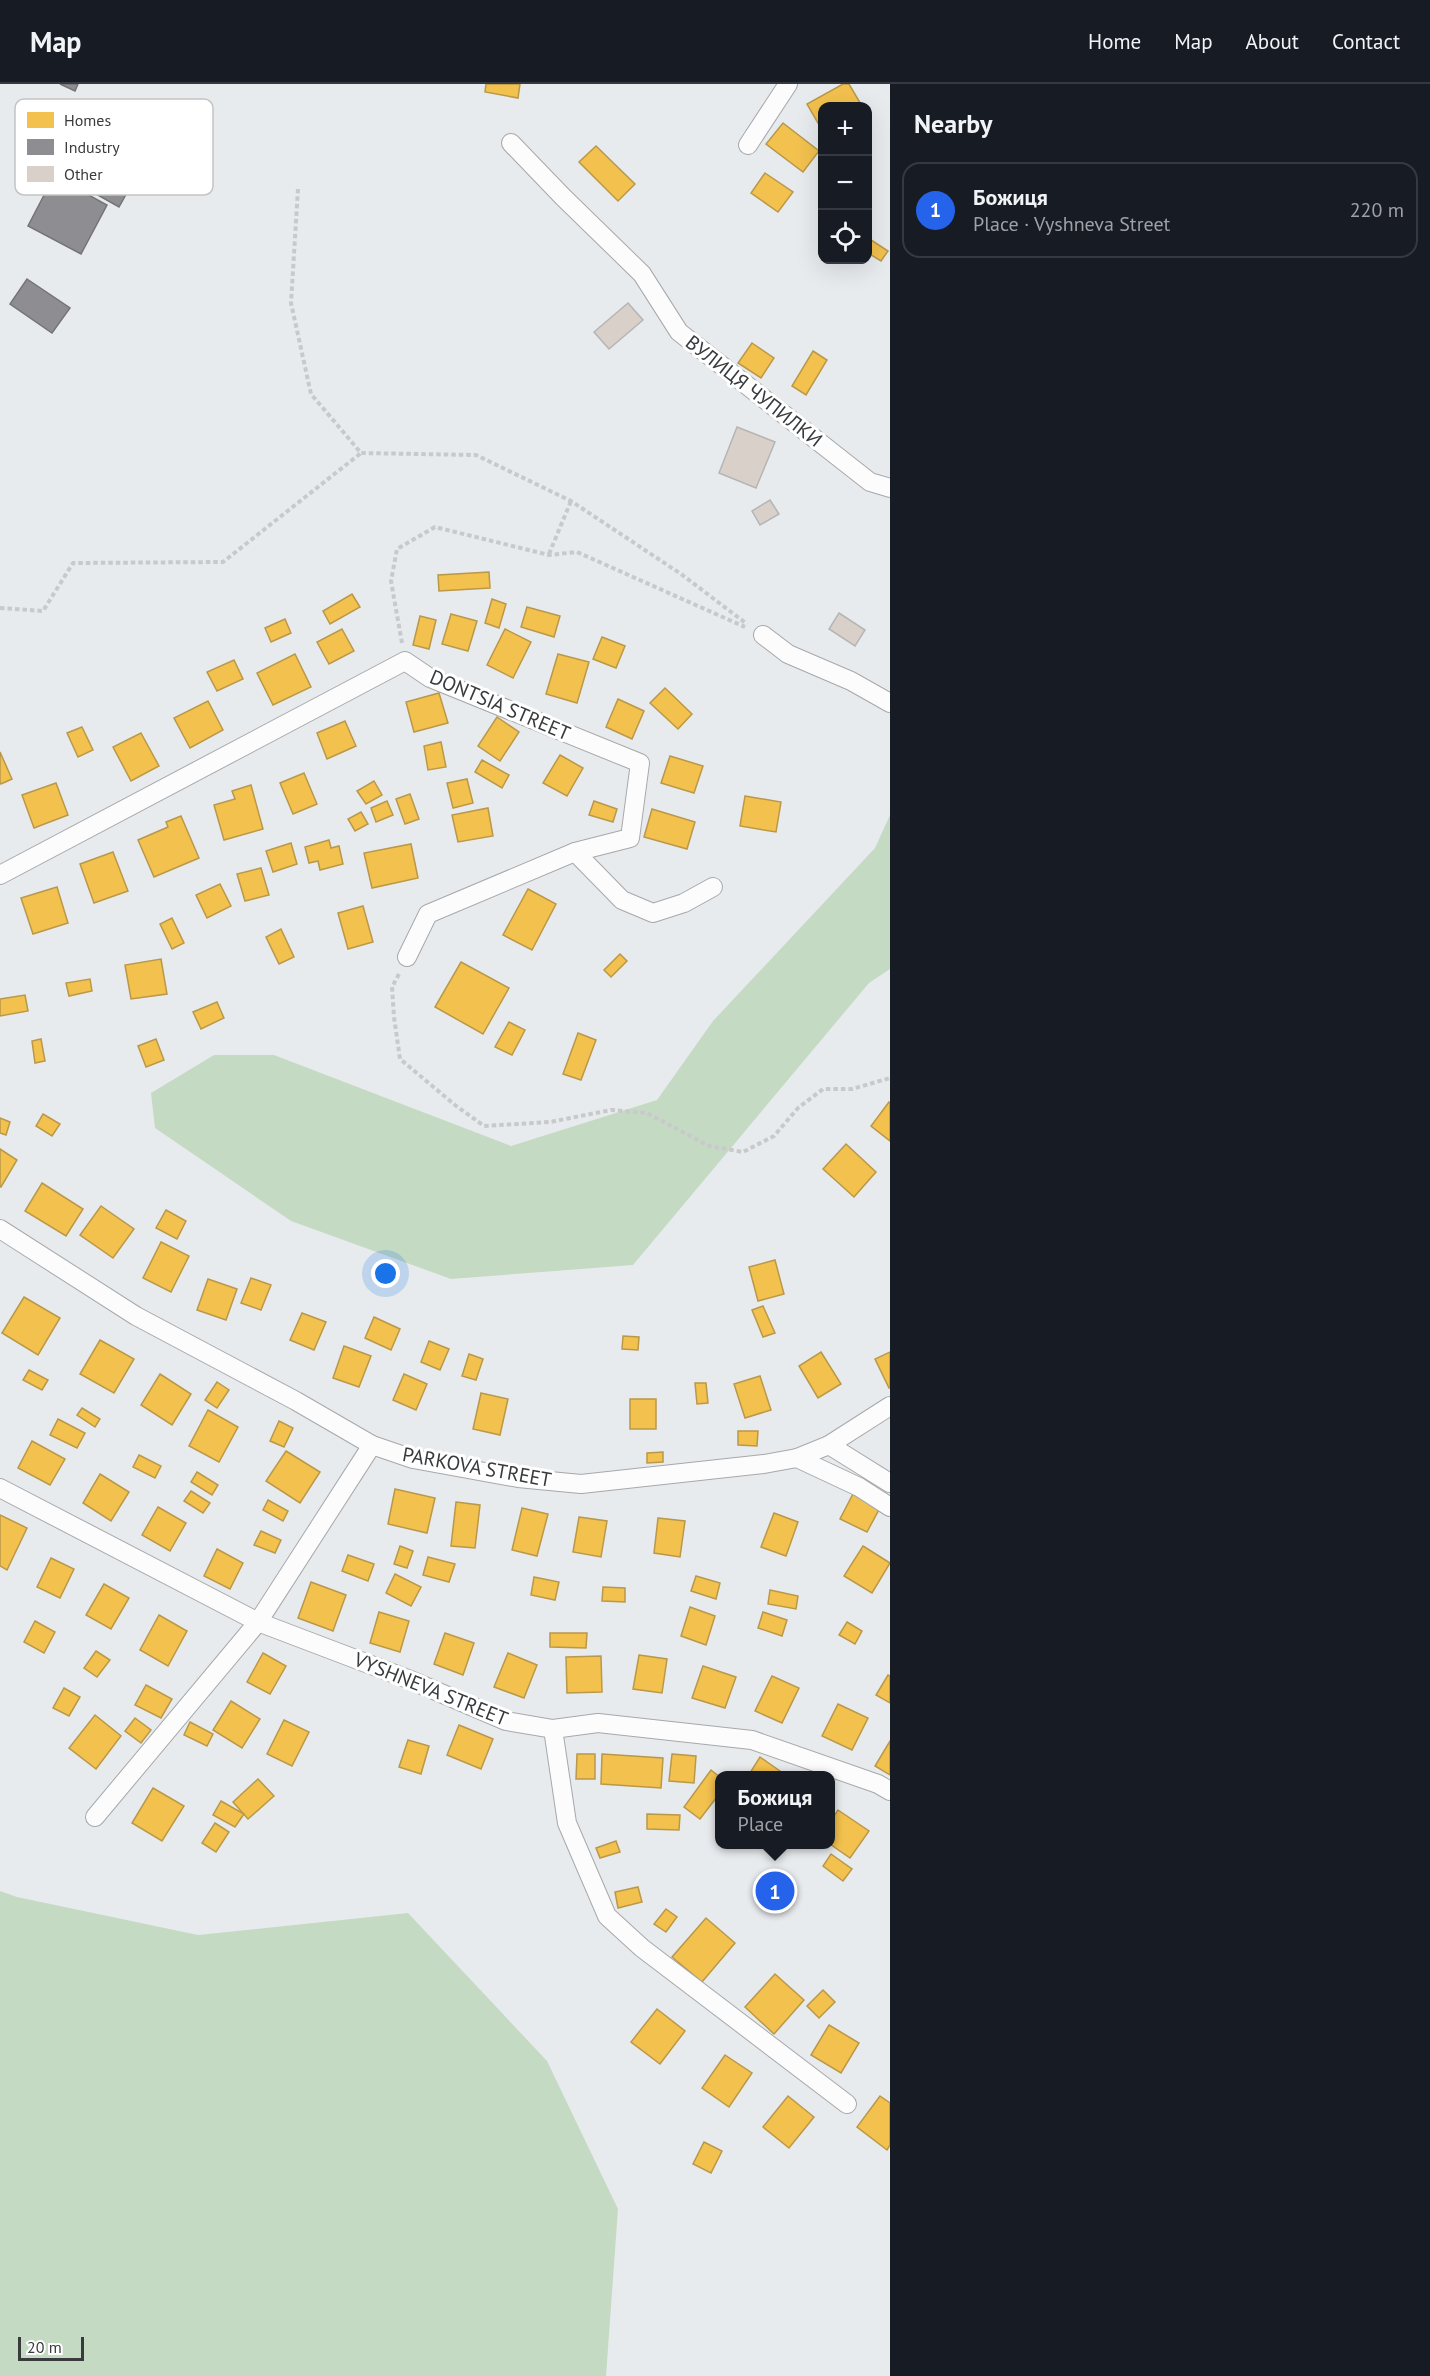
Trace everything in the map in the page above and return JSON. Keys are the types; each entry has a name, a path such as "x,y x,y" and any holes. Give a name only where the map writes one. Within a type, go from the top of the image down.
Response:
{"street":[{"path":"748,145 788,84"},
{"name":"ВУЛИЦЯ ЧУПИЛКИ","path":"511,143 642,274 679,332 870,482 890,488"},
{"path":"762,635 788,654 850,681 890,703"},
{"name":"DONTSIA STREET","path":"0,875 405,661 430,678 640,763 630,838 575,852 428,914 407,957"},
{"path":"575,852 622,900 653,913 684,903 713,887"},
{"name":"PARKOVA STREET","path":"0,1229 136,1316 296,1401 372,1445 413,1460 518,1478 581,1484 764,1464 797,1458 829,1445 890,1406"},
{"path":"95,1817 258,1622 372,1445"},
{"path":"829,1445 890,1483"},
{"path":"797,1458 859,1487 890,1507"},
{"name":"VYSHNEVA STREET","path":"0,1488 258,1622 408,1679 506,1721 553,1729 598,1723 752,1740 878,1784 890,1791"},
{"path":"553,1729 567,1823 607,1916 642,1948 847,2104"}],"path":[{"path":"298,189 291,303 311,393 361,453"},
{"path":"0,608 43,611 73,563 224,562 361,453 476,455 571,501 681,574 762,635"},
{"path":"549,555 571,501"},
{"path":"405,661 391,581 397,549 435,527 549,555 577,552 762,635"},
{"path":"407,957 393,987 394,1017 400,1059 454,1106 484,1126 550,1122 620,1110 647,1113 709,1146 743,1152 774,1136 798,1108 823,1089 852,1089 890,1078"}],"green space":[{"path":"890,815 890,969 869,983 633,1265 451,1279 291,1221 155,1128 151,1093 214,1055 274,1055 511,1146 657,1100 713,1021 875,848"},
{"path":"0,1891 17,1897 198,1935 408,1913 547,2061 618,2209 606,2376 0,2376"}],"building: Homes":[{"path":"486,84 520,84 518,98 485,92"},
{"path":"843,84 849,84 860,102 818,102 818,123 807,104"},
{"path":"783,123 818,152 803,172 766,144"},
{"path":"596,146 635,184 618,201 579,162"},
{"path":"765,173 793,192 778,212 751,193"},
{"path":"872,241 888,251 881,261 872,255"},
{"path":"752,343 774,358 761,378 738,363"},
{"path":"813,351 827,360 806,395 792,386"},
{"path":"489,572 490,588 439,591 438,575"},
{"path":"352,594 360,607 330,624 323,611"},
{"path":"492,599 506,604 499,628 485,623"},
{"path":"527,607 560,616 554,637 521,627"},
{"path":"451,614 477,621 468,651 442,644"},
{"path":"420,616 436,620 429,649 413,645"},
{"path":"285,619 291,633 271,642 265,628"},
{"path":"342,629 354,651 329,664 317,642"},
{"path":"505,629 531,642 513,678 487,665"},
{"path":"602,637 625,646 616,668 593,659"},
{"path":"295,654 311,687 273,705 257,673"},
{"path":"558,654 589,662 577,703 546,694"},
{"path":"234,660 243,679 217,691 207,672"},
{"path":"665,688 692,714 678,729 650,703"},
{"path":"439,693 448,723 414,732 406,702"},
{"path":"618,699 644,711 632,739 606,727"},
{"path":"208,701 223,730 190,748 174,718"},
{"path":"497,717 519,732 500,761 478,746"},
{"path":"345,721 356,746 327,759 317,733"},
{"path":"82,727 93,750 78,757 67,733"},
{"path":"141,733 159,766 131,781 113,747"},
{"path":"441,742 446,767 428,770 424,746"},
{"path":"0,752 12,779 1,784 0,782"},
{"path":"560,755 583,768 567,796 543,783"},
{"path":"670,756 703,766 694,793 661,783"},
{"path":"482,760 509,775 502,788 475,772"},
{"path":"304,773 317,804 293,814 280,783"},
{"path":"467,779 473,803 453,808 447,783"},
{"path":"374,781 382,795 366,804 357,791"},
{"path":"56,783 68,815 34,828 22,795"},
{"path":"251,785 263,829 224,840 214,805 235,799 232,791"},
{"path":"410,794 419,819 405,824 396,799"},
{"path":"745,796 781,802 776,832 740,826"},
{"path":"387,801 393,815 376,822 371,808"},
{"path":"594,801 617,809 613,822 589,815"},
{"path":"488,808 493,836 458,842 452,815"},
{"path":"652,809 695,822 687,849 644,837"},
{"path":"361,812 368,824 355,831 348,819"},
{"path":"181,816 199,858 154,877 138,840 168,827 166,822"},
{"path":"329,840 331,848 339,846 343,864 320,870 318,861 309,863 305,847"},
{"path":"291,843 297,864 273,872 266,851"},
{"path":"411,844 418,878 372,888 364,853"},
{"path":"113,852 128,891 94,903 80,864"},
{"path":"261,868 269,895 245,901 237,874"},
{"path":"220,884 231,906 207,918 196,895"},
{"path":"57,887 68,923 33,934 21,898"},
{"path":"528,889 556,904 532,950 503,935"},
{"path":"363,906 373,942 348,949 338,913"},
{"path":"172,918 184,943 172,949 160,924"},
{"path":"281,929 294,957 279,964 266,937"},
{"path":"620,954 627,961 611,977 604,970"},
{"path":"161,959 167,994 131,999 125,965"},
{"path":"461,962 509,988 483,1034 435,1007"},
{"path":"90,979 92,991 69,996 66,983"},
{"path":"25,995 28,1011 0,1016 0,999"},
{"path":"217,1002 224,1018 201,1029 193,1012"},
{"path":"509,1022 525,1030 512,1055 495,1047"},
{"path":"578,1033 596,1040 581,1080 563,1074"},
{"path":"41,1039 45,1061 35,1063 32,1041"},
{"path":"156,1039 164,1060 146,1067 138,1046"},
{"path":"890,1103 890,1141 871,1126"},
{"path":"43,1114 60,1124 52,1136 36,1126"},
{"path":"0,1118 10,1122 6,1135 0,1133"},
{"path":"846,1144 876,1172 854,1197 823,1169"},
{"path":"0,1149 17,1160 1,1187 0,1187"},
{"path":"42,1183 83,1209 66,1236 25,1211"},
{"path":"101,1206 134,1229 113,1258 80,1235"},
{"path":"166,1210 186,1221 177,1239 156,1228"},
{"path":"161,1242 189,1256 171,1292 143,1278"},
{"path":"775,1260 784,1294 758,1301 749,1267"},
{"path":"251,1278 271,1285 261,1310 241,1303"},
{"path":"208,1279 237,1289 226,1320 197,1310"},
{"path":"24,1297 60,1318 38,1355 2,1333"},
{"path":"763,1306 775,1333 763,1337 752,1310"},
{"path":"302,1313 326,1322 314,1350 290,1340"},
{"path":"374,1317 400,1329 391,1350 365,1338"},
{"path":"623,1336 639,1337 638,1350 622,1349"},
{"path":"100,1340 134,1359 114,1393 80,1374"},
{"path":"429,1341 449,1349 440,1370 421,1362"},
{"path":"344,1346 371,1356 359,1387 333,1378"},
{"path":"821,1352 841,1384 818,1398 799,1366"},
{"path":"890,1352 890,1388 889,1388 875,1359"},
{"path":"469,1354 483,1359 476,1380 462,1376"},
{"path":"29,1370 48,1380 42,1390 23,1380"},
{"path":"160,1374 191,1394 172,1425 141,1405"},
{"path":"404,1374 427,1384 416,1410 393,1400"},
{"path":"760,1376 771,1410 745,1418 734,1384"},
{"path":"217,1382 229,1390 217,1408 205,1400"},
{"path":"695,1383 706,1383 708,1403 697,1404"},
{"path":"481,1393 508,1399 500,1435 473,1429"},
{"path":"630,1399 656,1399 656,1429 630,1429"},
{"path":"82,1408 100,1419 95,1427 77,1415"},
{"path":"208,1410 238,1427 219,1462 189,1446"},
{"path":"58,1419 85,1433 77,1448 50,1435"},
{"path":"279,1421 293,1428 284,1447 270,1441"},
{"path":"738,1431 758,1431 757,1446 738,1445"},
{"path":"32,1441 65,1459 50,1485 18,1468"},
{"path":"286,1451 320,1472 300,1503 266,1481"},
{"path":"663,1452 663,1462 647,1463 647,1453"},
{"path":"139,1455 161,1466 155,1478 133,1467"},
{"path":"197,1472 218,1485 212,1495 191,1482"},
{"path":"100,1474 129,1492 111,1521 83,1503"},
{"path":"395,1489 435,1498 427,1533 388,1524"},
{"path":"855,1490 882,1504 867,1532 840,1519"},
{"path":"191,1491 210,1503 203,1513 184,1501"},
{"path":"268,1500 288,1511 283,1521 263,1510"},
{"path":"456,1502 480,1505 475,1548 451,1546"},
{"path":"158,1507 186,1523 170,1551 142,1535"},
{"path":"522,1508 548,1514 537,1556 512,1550"},
{"path":"774,1513 798,1522 786,1556 761,1547"},
{"path":"0,1515 27,1528 7,1570 0,1566"},
{"path":"579,1517 607,1521 601,1557 573,1552"},
{"path":"658,1518 685,1521 680,1557 654,1553"},
{"path":"261,1531 281,1540 275,1553 254,1545"},
{"path":"400,1546 413,1551 407,1568 394,1564"},
{"path":"863,1546 890,1563 872,1593 844,1576"},
{"path":"217,1549 243,1563 230,1589 204,1576"},
{"path":"348,1555 374,1564 368,1581 342,1571"},
{"path":"428,1557 455,1564 449,1582 423,1575"},
{"path":"51,1558 74,1569 60,1598 37,1587"},
{"path":"395,1574 421,1587 411,1606 386,1593"},
{"path":"696,1576 720,1583 716,1599 691,1591"},
{"path":"534,1577 559,1582 555,1600 531,1595"},
{"path":"311,1582 346,1595 333,1631 298,1618"},
{"path":"104,1584 129,1598 111,1629 86,1615"},
{"path":"603,1587 625,1588 625,1602 602,1601"},
{"path":"770,1590 798,1596 796,1609 768,1604"},
{"path":"690,1607 715,1616 706,1645 681,1636"},
{"path":"379,1612 409,1621 400,1652 370,1643"},
{"path":"763,1612 787,1620 782,1636 758,1628"},
{"path":"159,1615 187,1631 168,1666 140,1650"},
{"path":"35,1621 55,1632 44,1653 24,1642"},
{"path":"847,1622 862,1631 855,1644 839,1635"},
{"path":"445,1633 474,1643 463,1675 434,1664"},
{"path":"550,1633 587,1633 586,1648 550,1647"},
{"path":"96,1651 110,1660 97,1677 84,1668"},
{"path":"263,1653 286,1666 270,1694 247,1682"},
{"path":"508,1653 537,1665 524,1698 494,1687"},
{"path":"639,1655 667,1659 662,1693 633,1689"},
{"path":"601,1656 602,1692 567,1693 566,1657"},
{"path":"703,1666 736,1677 725,1708 692,1698"},
{"path":"888,1675 890,1676 890,1703 876,1695"},
{"path":"772,1676 799,1688 782,1723 755,1711"},
{"path":"146,1685 172,1699 161,1718 135,1705"},
{"path":"64,1688 80,1697 69,1716 53,1708"},
{"path":"231,1701 260,1719 242,1748 213,1730"},
{"path":"838,1704 868,1718 852,1750 822,1736"},
{"path":"95,1715 121,1736 96,1769 69,1748"},
{"path":"135,1718 151,1730 141,1743 125,1731"},
{"path":"284,1720 309,1732 292,1766 267,1754"},
{"path":"190,1722 213,1734 207,1746 184,1735"},
{"path":"459,1725 493,1739 481,1769 447,1755"},
{"path":"408,1740 429,1746 421,1774 399,1767"},
{"path":"890,1741 890,1775 875,1766"},
{"path":"577,1754 595,1754 595,1779 576,1779"},
{"path":"602,1754 663,1758 661,1788 601,1784"},
{"path":"672,1754 696,1756 694,1783 669,1781"},
{"path":"760,1757 780,1771 751,1771"},
{"path":"711,1770 715,1773 715,1800 700,1819 684,1807"},
{"path":"258,1779 274,1796 248,1819 233,1802"},
{"path":"153,1788 184,1806 162,1841 132,1823"},
{"path":"221,1801 244,1814 235,1827 213,1815"},
{"path":"838,1810 869,1831 850,1858 835,1848 835,1814"},
{"path":"647,1814 680,1815 679,1830 647,1829"},
{"path":"215,1823 229,1832 216,1852 202,1843"},
{"path":"616,1841 620,1852 600,1858 596,1848"},
{"path":"831,1854 852,1869 843,1881 823,1866"},
{"path":"638,1887 642,1902 618,1908 615,1892"},
{"path":"666,1909 677,1917 666,1932 654,1924"},
{"path":"706,1918 735,1943 702,1982 672,1957"},
{"path":"775,1974 804,2000 774,2034 745,2007"},
{"path":"823,1990 835,2002 819,2018 807,2006"},
{"path":"657,2009 685,2031 660,2064 631,2042"},
{"path":"829,2025 859,2043 841,2073 811,2055"},
{"path":"725,2055 752,2073 729,2107 702,2088"},
{"path":"788,2096 814,2117 789,2148 763,2127"},
{"path":"880,2096 890,2103 890,2145 887,2150 857,2127"},
{"path":"704,2142 722,2151 711,2173 693,2164"}],"building: Industry":[{"path":"60,84 78,84 75,91"},
{"path":"44,195 89,195 107,205 81,254 28,226"},
{"path":"98,195 126,195 119,207"},
{"path":"27,279 70,308 52,333 10,304"}],"building: Other":[{"path":"628,303 643,320 609,349 594,332"},
{"path":"737,427 775,442 756,488 719,473"},
{"path":"770,500 779,514 760,525 752,511"},
{"path":"839,613 865,630 855,646 829,629"}],"place":[{"name":"Божиця","path":"775,1891"}]}
